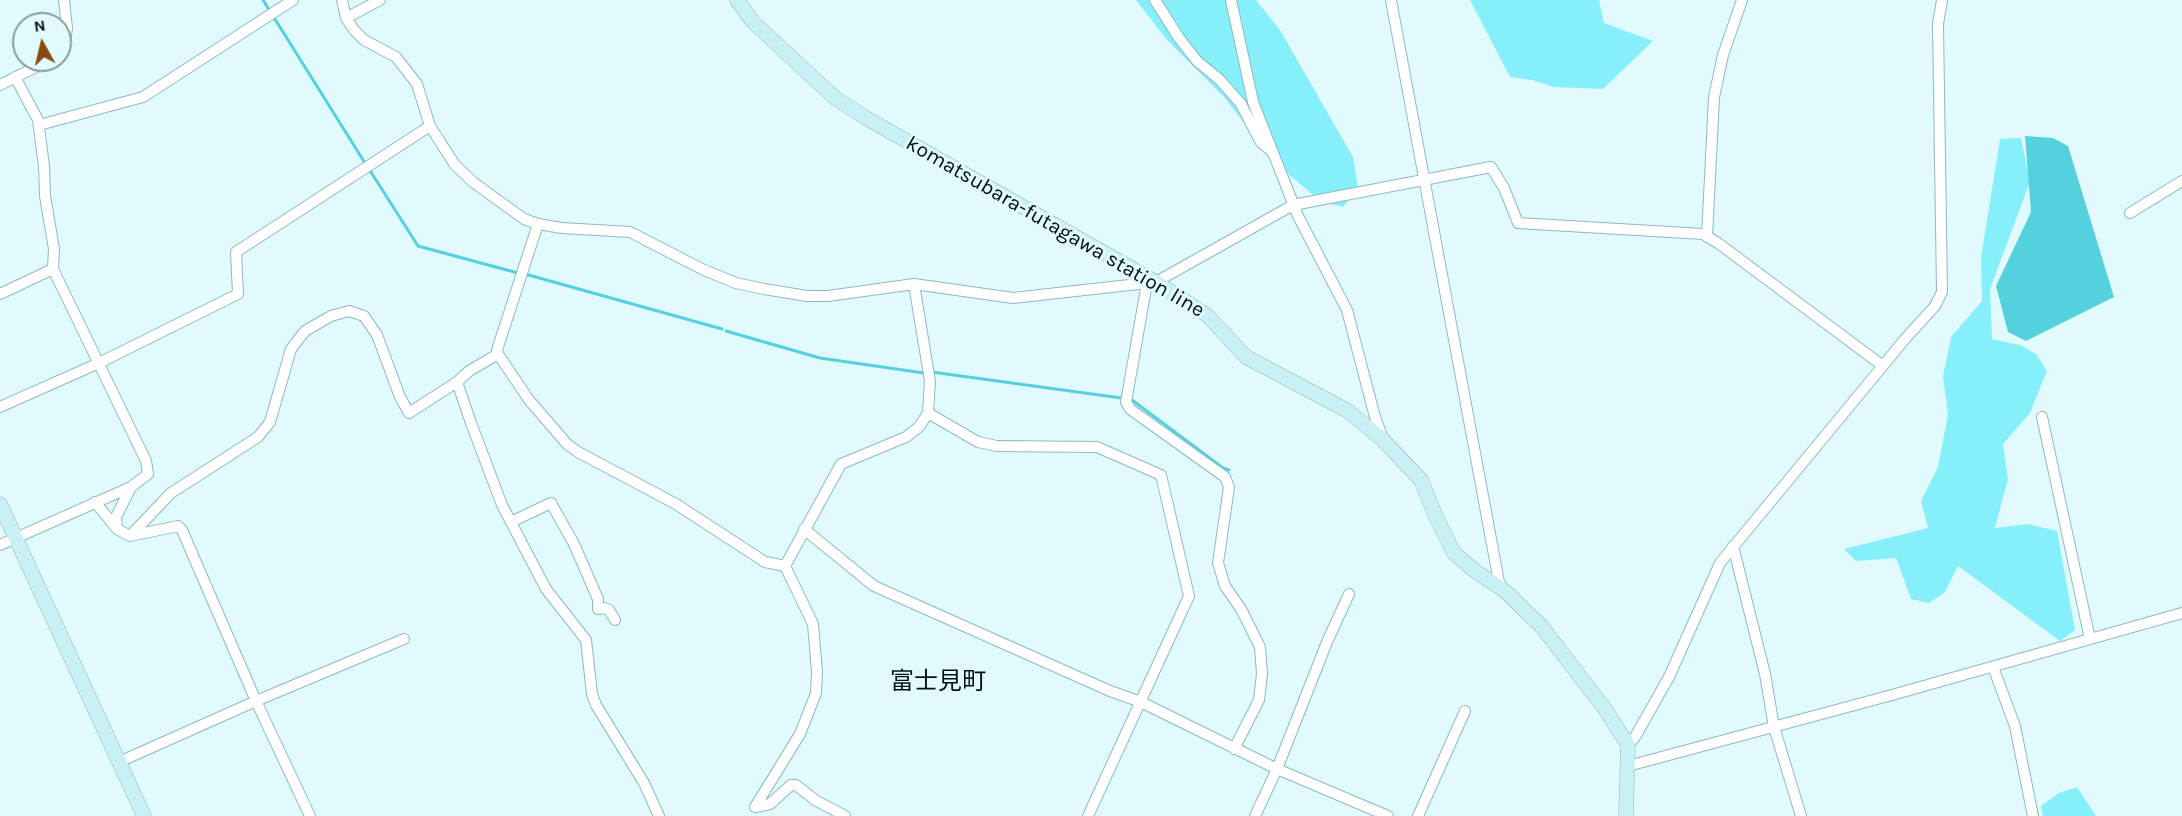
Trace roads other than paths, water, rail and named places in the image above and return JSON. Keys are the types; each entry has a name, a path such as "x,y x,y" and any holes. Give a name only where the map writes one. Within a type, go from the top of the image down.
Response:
{"main road":[{"name":"komatsubara-futagawa station line","path":"737,0 753,22 835,98 1209,316 1246,357 1348,411 1383,440 1421,480 1454,553 1475,572 1504,591 1542,627 1605,710 1628,745"},
{"path":"0,504 144,816"},
{"path":"1626,816 1628,745"}],"street":[{"path":"39,124 143,97 293,0"},
{"path":"342,0 346,18 364,40 396,57 417,84 430,126 446,154 461,171 524,219 562,228 630,232 736,283 807,296 828,296 914,284 1013,297 1151,283 1293,205 1491,167 1504,188 1518,223 1696,233 1707,237 1883,366"},
{"path":"346,18 380,0"},
{"path":"1155,0 1197,61 1220,80 1241,104 1260,141 1273,153"},
{"path":"1231,0 1253,102 1293,205 1347,310 1383,440"},
{"path":"1391,0 1499,582 1504,591"},
{"path":"1707,237 1714,97 1723,56 1742,0"},
{"path":"1628,745 1635,737 1669,677 1720,563 1935,306 1942,292 1938,24 1942,0"},
{"path":"0,85 25,72"},
{"path":"0,545 131,487 148,474 148,468 53,269 54,249 45,196 39,124 15,77"},
{"path":"0,407 99,363 238,294 236,252 430,126"},
{"path":"2130,213 2182,181"},
{"path":"538,224 497,350 529,400 567,444 578,452 676,504 765,562 785,566"},
{"path":"0,294 53,269"},
{"path":"1151,283 1126,402 1130,409 1225,477 1229,487 1218,563 1225,586 1241,609 1260,647 1262,674 1259,699 1234,749"},
{"path":"785,566 840,464 906,438 919,427 928,413 930,381 914,284"},
{"path":"130,536 171,493 258,437 270,422 291,349 305,331 331,316 349,311 364,316 377,335 400,397 409,413 457,382 469,371 498,354"},
{"path":"457,382 502,505 546,589 586,640 592,694 596,705 644,783 659,816"},
{"path":"928,413 978,442 997,446 1097,447 1161,476 1189,596 1088,816"},
{"path":"2042,417 2090,639"},
{"path":"117,530 116,517 131,487"},
{"path":"95,502 117,530 130,536 178,526 182,530 256,700 310,816"},
{"path":"511,522 551,503 574,544 598,599 598,609 609,610 615,620"},
{"path":"804,529 874,586 1110,691 1141,702 1277,769 1388,816"},
{"path":"1733,546 1766,674 1774,727 1801,816"},
{"path":"756,812 800,734 816,693 818,672 813,624 785,566"},
{"path":"1255,816 1277,769 1327,642 1349,594"},
{"path":"1628,766 2182,613"},
{"path":"119,762 256,700 404,639"},
{"path":"1993,667 2015,726 2033,816"},
{"path":"1418,816 1465,711"},
{"path":"756,812 770,804 791,785 796,785 815,800 845,816"}],"waterway":[{"path":"263,0 365,163"},
{"path":"369,169 418,246 518,273"},
{"path":"525,274 722,329"},
{"path":"726,331 820,358 924,373"},
{"path":"932,372 1121,398"},
{"path":"1132,400 1223,468 1229,470"}],"district":[{"name":"富士見町","path":"938,682"}]}
